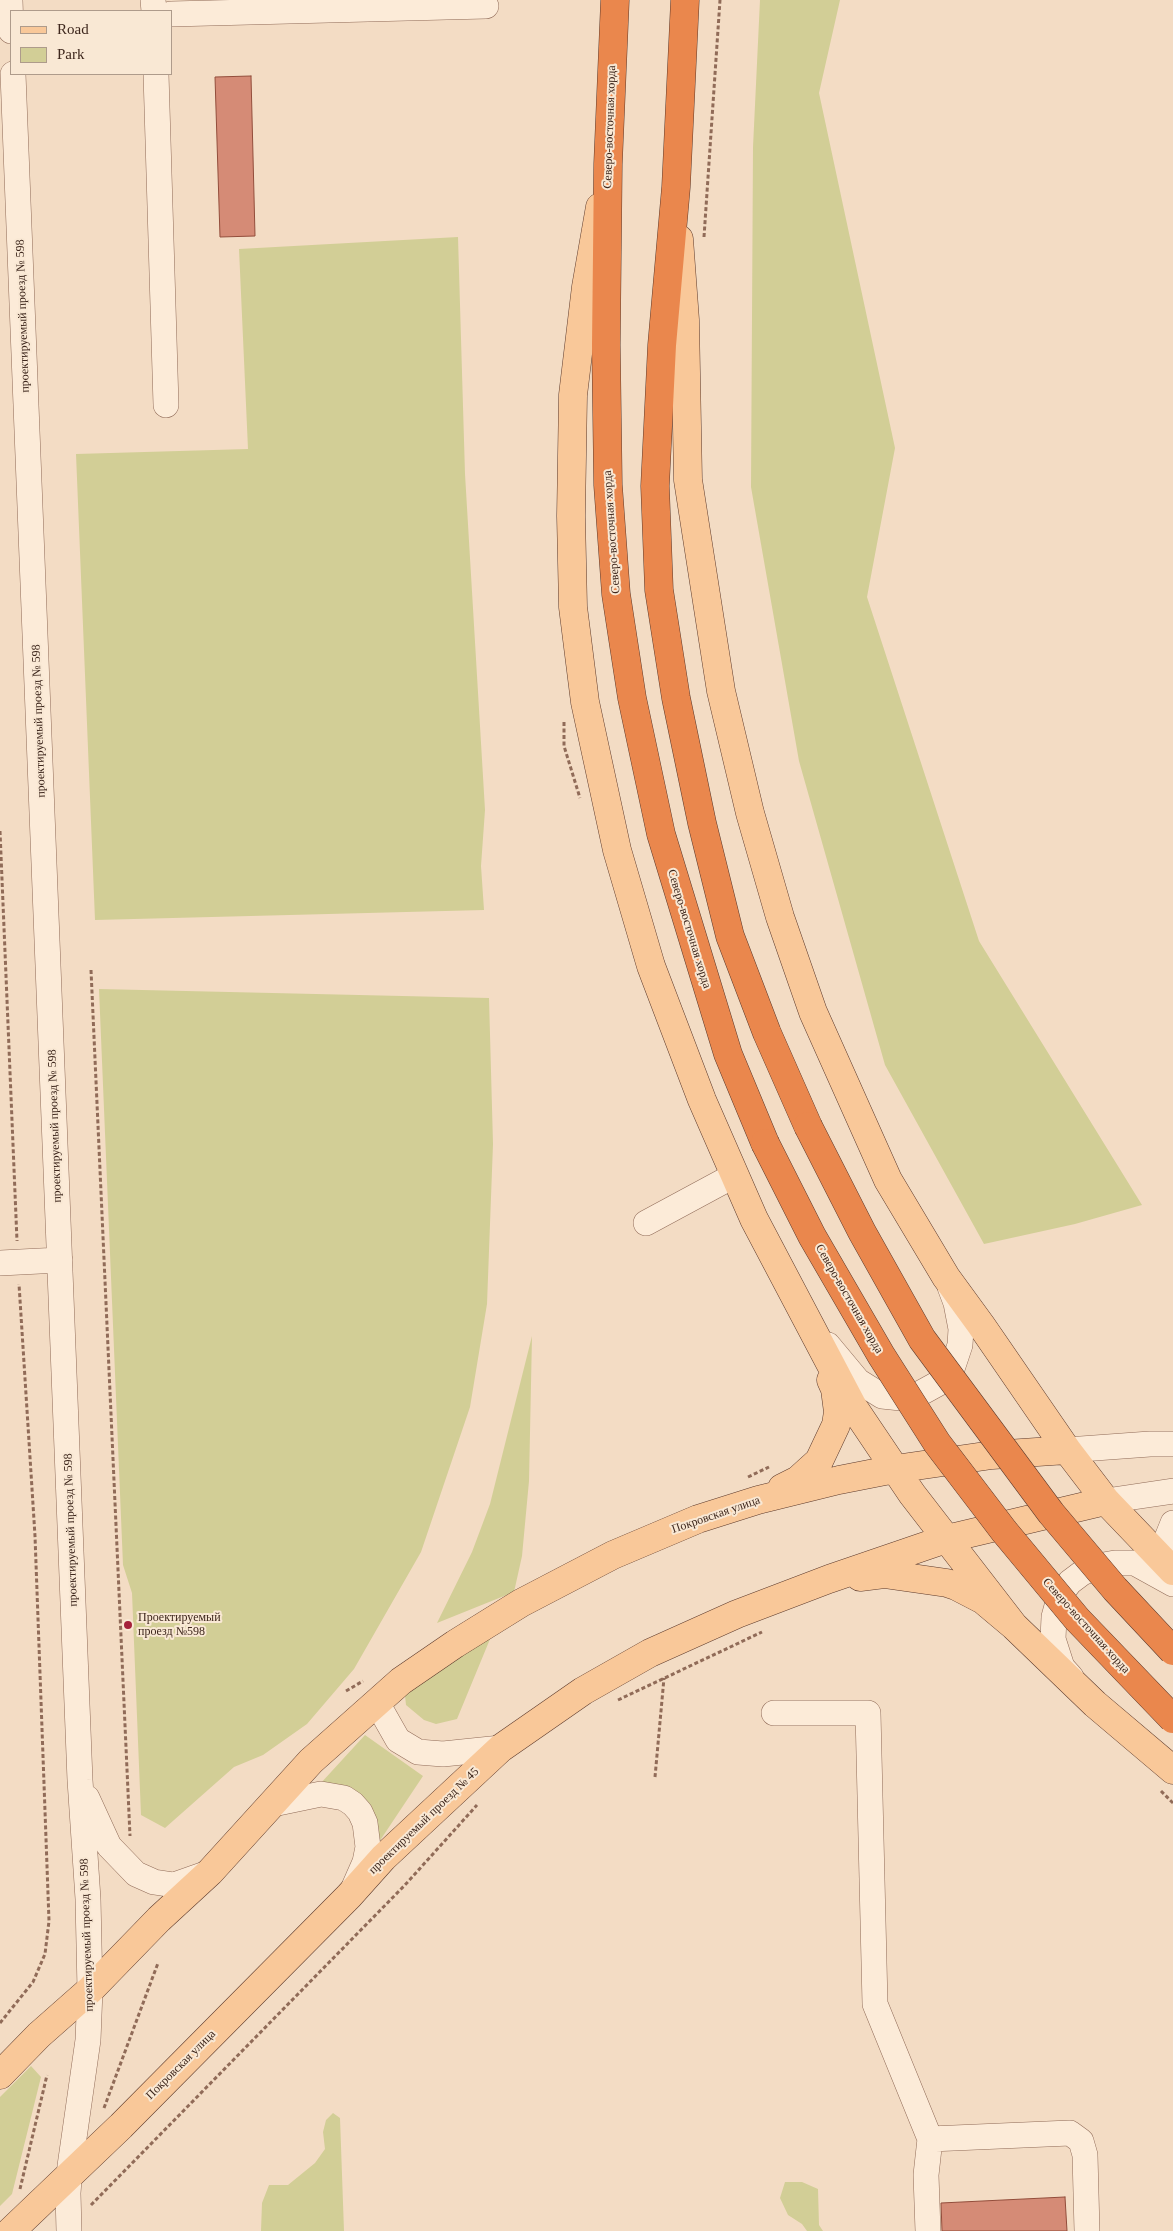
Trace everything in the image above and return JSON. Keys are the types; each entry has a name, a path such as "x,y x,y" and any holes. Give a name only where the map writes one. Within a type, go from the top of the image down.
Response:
{"highway":[{"name":"Северо-восточная хорда","path":"615,0 608,164 606,345 608,485 616,594 632,698 661,834 691,938 728,1054 765,1143 817,1244 881,1355 937,1443 1004,1531 1077,1619 1173,1719"},
{"path":"684,0 676,187 662,345 656,467 659,590 676,698 702,823 730,936 767,1032 808,1126 862,1232 922,1338 1051,1513 1115,1589 1173,1651"}],"main road":[{"path":"608,164 586,287 573,395 571,516 573,607 583,692 618,850 651,966 702,1100 754,1219 852,1405 946,1540 1014,1626"},
{"path":"676,187 685,320 688,480 721,691 750,813 780,917 812,1012 888,1180 946,1277 982,1325 1067,1450 1106,1501 1173,1571"},
{"path":"758,1500 798,1480 819,1461 836,1425 835,1390 808,1322"},
{"name":"Покровская улица","path":"377,1703 401,1681 455,1644 521,1603 613,1555 698,1519 758,1500 838,1480 895,1469 992,1455 1067,1450"},
{"path":"501,1748 583,1691 650,1653 737,1614 946,1540 1106,1501"},
{"path":"829,1580 884,1574 947,1583 984,1600 1014,1626 1095,1704 1173,1770"},
{"path":"0,2075 39,2035 90,1990 159,1919 210,1872 311,1761 377,1703"},
{"name":"проектируемый проезд № 45","path":"349,1896 383,1858 501,1748"},
{"name":"Покровская улица","path":"11,2231 121,2126 349,1896"}],"street":[{"path":"172,14 486,6"},
{"name":"проектируемый проезд № 598","path":"13,75 80,1780 88,1899 90,1990 88,2040 69,2176 69,2231"},
{"path":"156,75 166,405"},
{"path":"646,1223 735,1175"},
{"path":"9,1263 60,1260"},
{"path":"808,1322 858,1381 882,1396 901,1398 919,1394 939,1383 952,1370 960,1345 961,1328 958,1311 946,1277"},
{"path":"1067,1450 1173,1444"},
{"path":"1106,1501 1173,1490"},
{"path":"1173,1523 1167,1538 1173,1565"},
{"path":"1095,1704 1062,1667 1053,1639 1054,1617 1060,1595 1070,1582 1082,1573 1098,1566 1115,1563 1135,1563 1173,1584"},
{"path":"377,1703 398,1740 418,1752 443,1754 501,1748"},
{"path":"774,1713 868,1713 875,2004 930,2139 926,2175 928,2231"},
{"path":"80,1780 109,1846 136,1874 154,1882 174,1885 210,1872"},
{"path":"273,1804 309,1795 334,1795 344,1798 360,1812 368,1833 368,1847 360,1875 349,1896"},
{"path":"930,2139 1070,2133 1081,2141 1085,2155 1087,2231"}],"path":[{"path":"704,240 720,0"},
{"path":"0,832 9,1263 35,1536 49,1927 45,1954 33,1982 0,2023"},
{"path":"91,970 131,1844"},
{"path":"617,1701 769,1628"},
{"path":"655,1777 664,1678"},
{"path":"87,2209 405,1885 478,1804"},
{"path":"144,2150 104,2108 158,1963"},
{"path":"20,2190 47,2074"}],"green space":[{"path":"760,0 840,0 819,93 895,448 867,597 979,941 1142,1205 1075,1224 984,1244 885,1065 799,761 751,487 753,147"},
{"path":"458,237 465,474 485,810 481,866 484,910 95,920 76,454 248,449 239,249"},
{"path":"99,989 489,998 493,1144 487,1304 470,1407 421,1552 354,1669 307,1724 263,1755 234,1767 165,1828 141,1815 132,1593 123,1565"},
{"path":"532,1336 529,1481 522,1556 514,1592 437,1623 472,1552 490,1504"},
{"path":"495,1627 457,1719 436,1724 424,1720 406,1705 404,1686"},
{"path":"365,1735 423,1776 379,1842 365,1799 359,1793 351,1789 320,1784"},
{"path":"31,2066 41,2077 12,2194 0,2206 0,2097"},
{"path":"333,2113 340,2118 344,2231 261,2231 262,2203 269,2185 288,2185 315,2163 325,2149 323,2132 326,2120"},
{"path":"785,2182 802,2182 818,2189 819,2225 823,2231 807,2231 802,2224 788,2215 780,2198"}],"building":[{"path":"251,76 255,236 220,237 215,77"},
{"path":"1065,2197 1067,2231 942,2231 941,2203"}],"place":[{"name":"Проектируемый проезд №598","path":"128,1625"}]}
